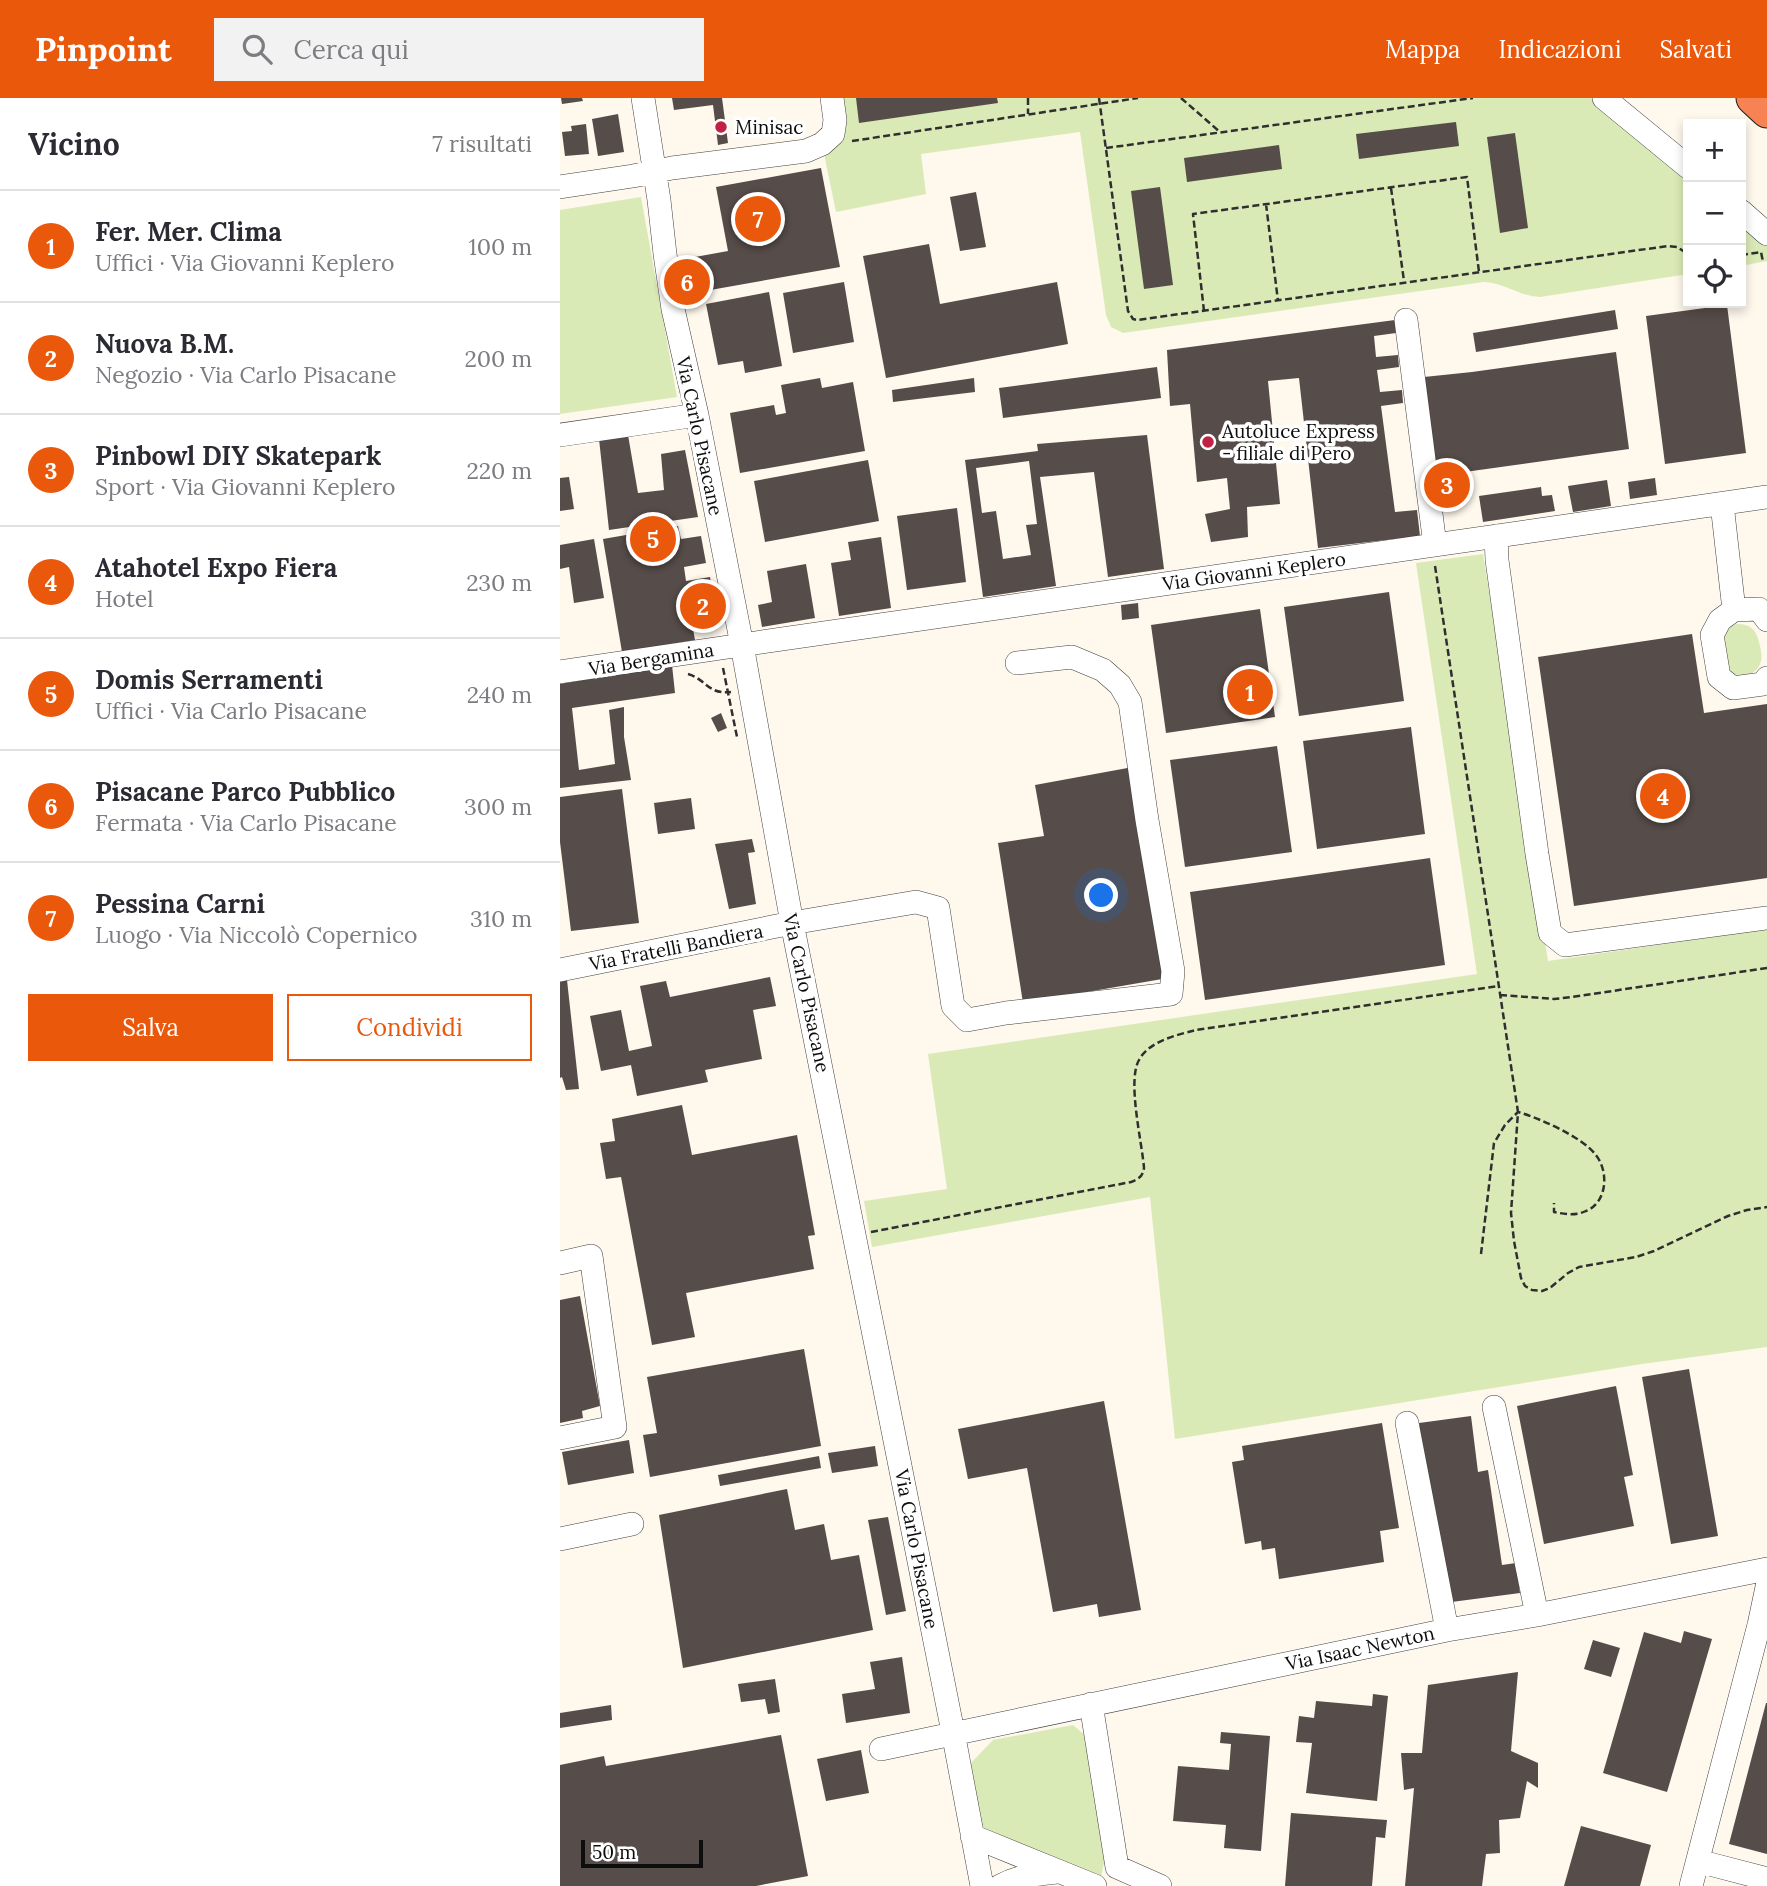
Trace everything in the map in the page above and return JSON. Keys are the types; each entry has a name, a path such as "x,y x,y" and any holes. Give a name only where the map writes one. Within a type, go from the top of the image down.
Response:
{"highway":[{"path":"1753,98 1767,111"}],"street":[{"name":"Via Carlo Pisacane","path":"643,98 673,309 742,645 792,923 982,1885"},
{"path":"560,187 672,168 806,151 822,144 833,134 835,120 832,98"},
{"path":"1604,98 1683,163"},
{"path":"1746,215 1767,234"},
{"path":"1406,320 1432,546"},
{"path":"560,435 696,415"},
{"name":"Via Giovanni Keplero","path":"742,645 1767,497"},
{"path":"1722,504 1734,610"},
{"path":"1496,536 1497,561 1550,933 1565,945 1767,918"},
{"path":"1764,611 1734,610 1720,620 1712,635 1719,677 1732,688 1763,684 1767,678"},
{"name":"Via Bergamina","path":"560,672 742,645"},
{"name":"Via Fratelli Bandiera","path":"560,970 792,923 915,902 938,908 953,1006 967,1020 1171,994 1173,971 1130,702 1120,685 1103,670 1072,657 1017,663"},
{"path":"560,1263 591,1256 615,1427 560,1438"},
{"path":"1494,1407 1537,1615"},
{"path":"1407,1423 1447,1630"},
{"path":"560,1539 632,1524"},
{"name":"Via Isaac Newton","path":"881,1749 1447,1630 1537,1615 1767,1569"},
{"path":"1691,1886 1757,1670 1767,1587"},
{"path":"1091,1704 1112,1877 1160,1886"},
{"path":"972,1836 1095,1886"},
{"path":"1698,1861 1767,1879"},
{"path":"982,1885 1058,1872"}],"path":[{"path":"1028,98 1028,114"},
{"path":"1099,98 1130,316 1137,320 1668,246 1683,251"},
{"path":"833,134 849,142 1138,98"},
{"path":"1181,98 1220,132"},
{"path":"1441,98 1445,102"},
{"path":"1106,148 1473,98"},
{"path":"1204,311 1193,214 1466,177 1479,272"},
{"path":"1391,188 1404,283"},
{"path":"1266,204 1278,300"},
{"path":"1746,254 1761,252 1763,262"},
{"path":"1432,546 1518,1112 1511,1213 1521,1278 1525,1286 1542,1291 1579,1267 1636,1257 1728,1216 1767,1207"},
{"path":"1500,995 1572,997 1767,968"},
{"path":"854,1234 1138,1180 1144,1168 1134,1086 1136,1067 1144,1053 1178,1035 1196,1030 1499,986"},
{"path":"1518,1112 1545,1122 1588,1147 1604,1171 1605,1182 1599,1200 1587,1211 1567,1214 1553,1212 1554,1203"},
{"path":"1481,1254 1494,1143 1505,1125 1518,1112"}],"green space":[{"path":"832,98 1604,98 1683,163 1683,275 1540,297 1484,282 1123,333 1111,327 1106,315 1080,132 921,154 926,194 836,212 822,144"},
{"path":"641,197 677,397 560,414 560,210"},
{"path":"1746,215 1767,234 1767,261 1746,265"},
{"path":"1483,554 1548,961 1767,929 1767,1347 1642,1364 1175,1439 1150,1197 872,1247 864,1201 947,1189 928,1054 1477,974 1416,563"},
{"path":"1737,624 1749,626 1758,637 1761,661 1757,669 1750,674 1735,674 1726,670 1723,631"},
{"path":"1073,1725 1086,1736 1106,1853 1100,1882 987,1834 980,1823 970,1764 993,1740"}],"building":[{"path":"561,98 582,98 583,101 562,104"},
{"name":"Minisac","path":"672,98 722,98 728,143 718,145 713,105 674,110"},
{"path":"856,98 997,98 998,103 859,123"},
{"path":"618,114 624,152 598,156 592,119"},
{"path":"1456,122 1459,146 1359,159 1356,134"},
{"path":"586,124 589,154 565,156 562,132 572,131 571,126"},
{"path":"1515,133 1528,228 1500,233 1487,137"},
{"path":"1279,145 1282,169 1187,182 1184,158"},
{"path":"821,168 840,267 699,292 692,277 695,257 728,251 716,187"},
{"path":"1160,187 1173,285 1144,289 1131,191"},
{"path":"976,192 986,247 960,251 950,197"},
{"path":"929,244 940,304 1057,282 1068,344 886,378 863,256"},
{"path":"844,282 854,342 793,353 783,293"},
{"path":"769,292 782,366 745,373 743,361 718,365 706,304"},
{"path":"1705,308 1727,308 1746,453 1665,464 1646,316"},
{"path":"1615,310 1618,329 1476,352 1473,333"},
{"path":"1395,320 1396,333 1374,336 1376,357 1398,355 1399,367 1377,370 1380,392 1402,390 1403,403 1381,406 1395,512 1417,510 1420,536 1318,548 1299,378 1268,381 1280,504 1247,507 1248,537 1211,542 1205,514 1230,509 1227,478 1197,482 1190,404 1170,406 1167,350"},
{"path":"1616,352 1629,449 1436,476 1424,377"},
{"path":"1157,367 1161,398 1003,418 999,388"},
{"path":"820,378 822,388 853,382 865,451 740,473 730,413 774,405 776,415 786,413 781,385"},
{"path":"974,378 975,392 893,402 892,390"},
{"path":"628,435 638,493 664,490 661,454 685,450 698,517 609,530 599,439"},
{"path":"1147,435 1164,569 1108,577 1094,472 1040,477 1056,586 983,597 965,460 1038,451 1037,444","holes":["1029,461 1037,524 1026,525 1031,555 1003,559 996,511 982,513 976,468"]},
{"path":"868,460 879,521 765,542 754,481"},
{"path":"569,477 574,509 560,511 560,478"},
{"path":"1655,478 1657,495 1630,499 1628,482"},
{"path":"1607,480 1611,506 1573,512 1568,486"},
{"path":"1541,487 1542,496 1552,495 1555,511 1483,522 1479,496"},
{"path":"957,508 966,582 907,590 897,516"},
{"path":"678,526 681,539 701,536 706,563 684,567 686,581 710,577 717,619 692,623 695,640 622,652 603,539"},
{"path":"881,537 891,608 839,616 831,563 851,560 848,542"},
{"path":"594,539 604,598 574,603 569,567 560,569 560,545"},
{"path":"806,564 815,618 762,627 758,605 772,602 767,571"},
{"path":"1389,592 1404,701 1299,716 1284,607"},
{"path":"1138,603 1139,618 1122,620 1121,605"},
{"path":"1260,609 1275,717 1166,733 1151,625"},
{"path":"1692,634 1704,713 1767,704 1767,878 1574,906 1538,657"},
{"path":"672,665 675,693 572,708 579,770 615,764 609,710 624,707 624,737 631,780 560,788 560,684"},
{"path":"721,713 727,728 718,732 711,718"},
{"path":"1411,727 1425,834 1317,849 1303,741"},
{"path":"1277,746 1292,852 1185,867 1170,760"},
{"path":"1133,767 1168,978 1023,1003 998,843 1044,836 1035,785"},
{"path":"622,789 639,923 571,931 560,842 560,797"},
{"path":"691,798 695,829 658,834 654,803"},
{"path":"752,839 755,852 748,853 756,904 729,909 715,844"},
{"path":"1430,858 1445,965 1205,1000 1190,892"},
{"path":"770,977 776,1006 753,1010 762,1059 705,1070 708,1082 637,1096 631,1065 601,1071 590,1016 621,1010 629,1051 652,1046 640,986 666,981 670,997"},
{"path":"567,980 579,1089 566,1090 562,1077 560,1078 560,982"},
{"path":"682,1105 692,1155 797,1135 815,1235 808,1236 814,1269 686,1293 695,1337 652,1345 621,1177 606,1179 600,1143 615,1141 612,1119"},
{"path":"580,1296 600,1406 582,1411 583,1418 560,1423 560,1300"},
{"path":"804,1349 821,1446 650,1477 643,1435 657,1433 647,1377"},
{"path":"1689,1369 1718,1536 1671,1544 1642,1377"},
{"path":"1616,1386 1633,1475 1624,1477 1634,1526 1544,1544 1517,1406"},
{"path":"1104,1401 1141,1610 1099,1617 1097,1604 1053,1612 1027,1468 968,1479 958,1429"},
{"path":"1471,1416 1478,1472 1488,1470 1502,1565 1516,1563 1520,1593 1444,1603 1419,1423"},
{"path":"1382,1423 1399,1528 1380,1531 1384,1562 1279,1579 1275,1548 1262,1550 1261,1541 1245,1544 1232,1462 1244,1460 1242,1446"},
{"path":"629,1440 634,1473 568,1485 562,1452"},
{"path":"875,1446 878,1466 832,1473 828,1453"},
{"path":"819,1456 821,1468 720,1486 718,1475"},
{"path":"787,1489 795,1530 824,1524 831,1560 859,1555 873,1630 683,1668 659,1515"},
{"path":"888,1517 906,1611 886,1615 868,1520"},
{"path":"1684,1631 1712,1639 1667,1792 1603,1773 1644,1632 1681,1643"},
{"path":"1593,1640 1620,1648 1611,1677 1584,1669"},
{"path":"902,1657 910,1713 846,1723 842,1694 875,1689 870,1662"},
{"path":"1518,1672 1511,1751 1538,1763 1538,1788 1527,1781 1520,1818 1499,1820 1500,1853 1486,1854 1482,1886 1405,1886 1414,1788 1404,1790 1401,1753 1422,1753 1428,1685"},
{"path":"775,1679 780,1712 768,1714 765,1699 741,1702 738,1684"},
{"path":"1373,1694 1388,1696 1377,1801 1306,1793 1312,1743 1296,1742 1299,1716 1314,1718 1316,1701 1372,1706"},
{"path":"1767,1703 1767,1854 1729,1844"},
{"path":"611,1705 612,1720 560,1728 560,1713"},
{"path":"1221,1732 1270,1736 1261,1851 1224,1848 1226,1825 1173,1821 1178,1766 1229,1770 1231,1744 1220,1743"},
{"path":"781,1735 808,1876 756,1886 560,1886 560,1765 604,1756 606,1766"},
{"path":"861,1750 869,1793 826,1801 817,1759"},
{"path":"1291,1813 1387,1820 1385,1838 1376,1837 1372,1886 1285,1886"},
{"path":"1581,1826 1651,1845 1640,1886 1564,1886"}],"place":[{"name":"Minisac","path":"721,127"},
{"name":"Pessina Carni","path":"758,219"},
{"name":"Pisacane Parco Pubblico","path":"687,282"},
{"name":"Autoluce Express - filiale di Pero","path":"1208,442"},
{"name":"Pinbowl DIY Skatepark","path":"1447,485"},
{"name":"Domis Serramenti","path":"653,539"},
{"name":"Nuova B.M.","path":"703,606"},
{"name":"Fer. Mer. Clima","path":"1250,692"},
{"name":"Atahotel Expo Fiera","path":"1663,796"}]}
